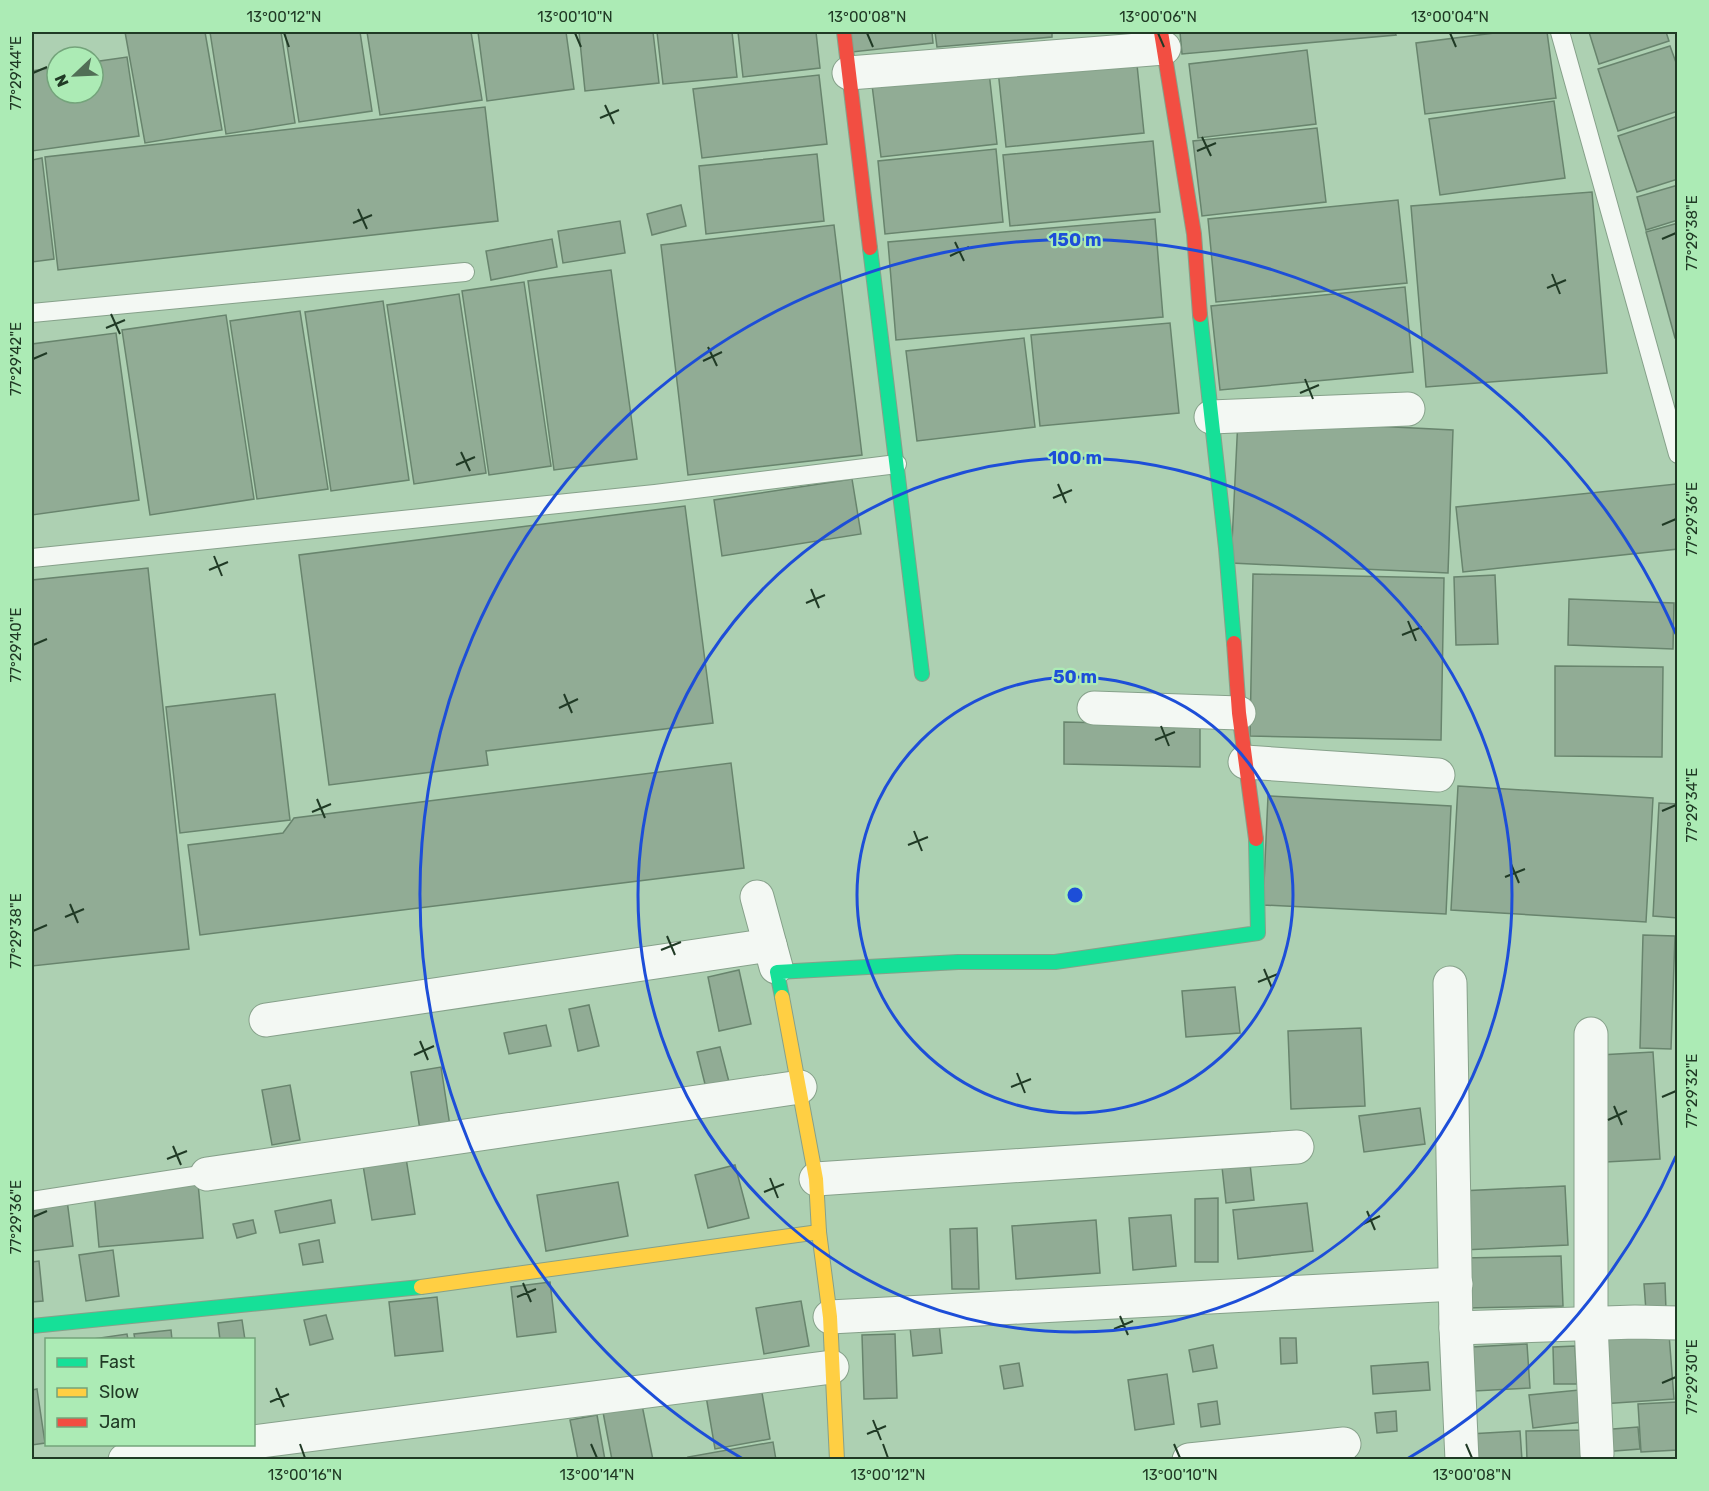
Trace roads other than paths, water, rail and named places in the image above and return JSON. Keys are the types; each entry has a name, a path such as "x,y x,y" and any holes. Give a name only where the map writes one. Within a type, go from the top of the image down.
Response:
{"street":[{"path":"844,32 922,674"},
{"path":"266,1020 774,959 1055,962 1258,933 1257,848 1239,714 1226,548 1200,314 1194,234 1163,40 849,73"},
{"path":"1211,417 1408,409"},
{"path":"1094,708 1239,714"},
{"path":"1245,762 1438,775"},
{"path":"757,897 774,959 816,1179 819,1232 830,1317 837,1460"},
{"path":"1450,983 1456,1328 1462,1460"},
{"path":"1591,1034 1591,1324 1597,1454"},
{"path":"207,1174 800,1087"},
{"path":"816,1179 1297,1148"},
{"path":"32,1326 451,1284 819,1232"},
{"path":"830,1317 1456,1284"},
{"path":"1456,1328 1677,1323"},
{"path":"255,1442 832,1367"},
{"path":"1189,1460 1344,1444"},
{"path":"125,1460 224,1446"}],"lane":[{"path":"1560,32 1677,454"},
{"path":"32,313 465,272"},
{"path":"32,558 655,494 897,464"},
{"path":"32,1201 207,1174"}]}
